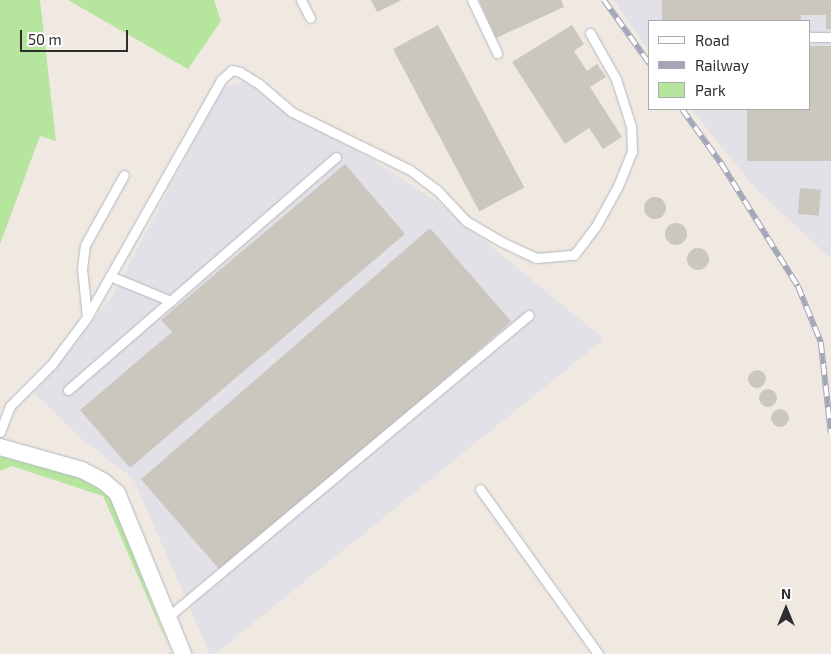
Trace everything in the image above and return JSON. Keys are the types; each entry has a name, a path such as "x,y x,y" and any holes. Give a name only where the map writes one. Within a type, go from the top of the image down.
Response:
{"street":[{"path":"0,447 82,470 103,481 117,493 169,616 182,654"}],"lane":[{"path":"301,0 310,18"},
{"path":"472,0 497,53"},
{"path":"0,432 10,406 52,364 87,317 221,80 232,70 247,76 292,112 410,170 437,190 466,221 502,242 536,258 574,255 596,226 618,186 632,151 631,126 616,79 590,33"},
{"path":"811,38 831,38"},
{"path":"68,390 336,158"},
{"path":"87,317 82,269 85,245 124,175"},
{"path":"110,276 171,301"},
{"path":"169,616 529,315"},
{"path":"480,489 598,654"}],"shaded area":[{"path":"614,0 831,0 831,259 757,190 692,110 811,110 811,20 648,20 648,50"},
{"path":"247,80 436,201 604,339 215,654 210,654 133,478 83,440 34,393 112,297 222,88"}],"green space":[{"path":"0,0 40,0 56,141 40,136 0,244"},
{"path":"68,0 214,0 221,21 188,69"},
{"path":"0,456 87,477 111,498 171,652 103,496 12,466 0,471"}],"building":[{"path":"371,0 402,0 377,12"},
{"path":"479,0 561,0 564,7 496,38"},
{"path":"662,0 831,0 831,29 826,29 826,15 801,15 801,20 662,20"},
{"path":"438,25 524,187 479,211 393,49"},
{"path":"572,25 584,44 574,51 587,71 597,64 606,77 590,87 622,137 603,149 589,128 565,144 512,62"},
{"path":"811,46 831,46 831,161 747,161 747,110 811,110"},
{"path":"345,164 405,234 130,468 80,410 172,332 161,320"},
{"path":"800,188 821,190 819,216 798,214"},
{"path":"655,197 663,200 666,208 663,216 655,219 647,216 644,208 647,200"},
{"path":"676,223 684,226 687,234 684,242 676,245 668,242 665,234 668,226"},
{"path":"430,228 511,322 222,573 141,479"},
{"path":"698,248 706,251 709,259 706,267 698,270 690,267 687,259 690,251"},
{"path":"753,370 761,370 766,375 764,386 753,388 748,383 748,375"},
{"path":"764,389 772,389 777,394 775,405 764,407 759,402 759,394"},
{"path":"776,409 784,409 789,414 787,425 776,427 771,422 771,414"}],"railway":[{"path":"604,0 648,61"},
{"path":"683,110 721,163 798,286 821,342 831,433"}]}
